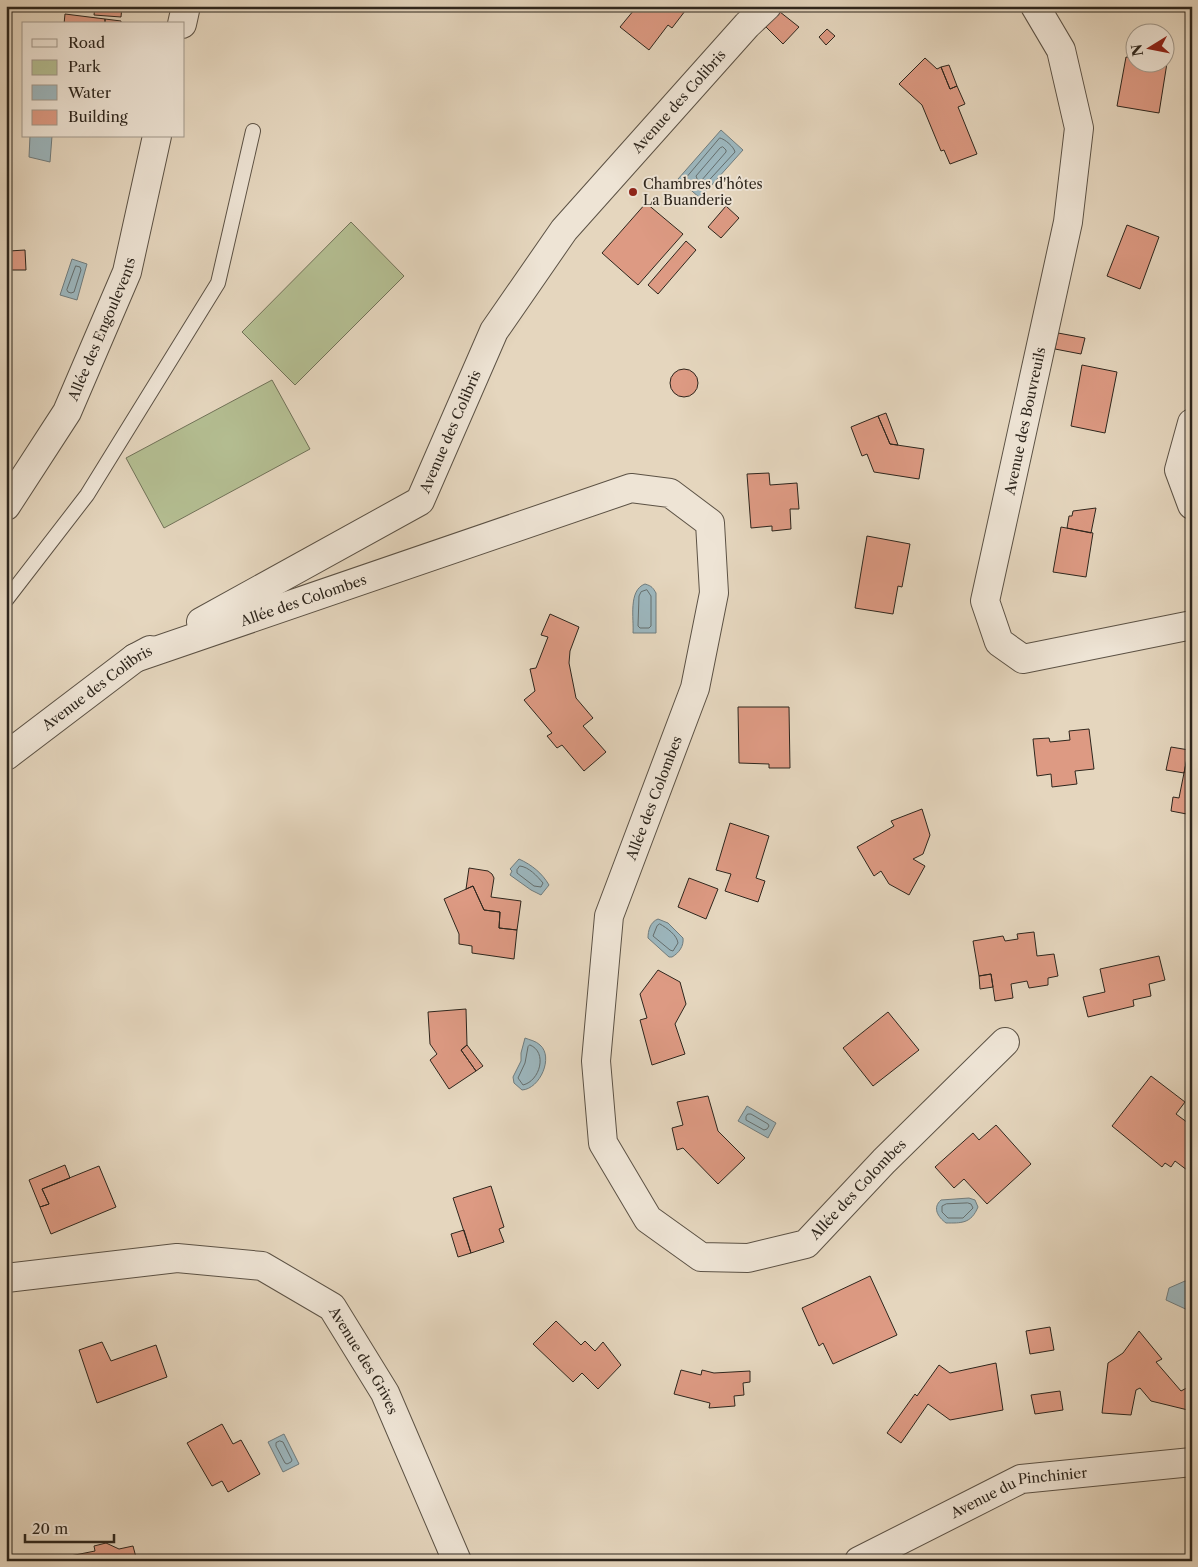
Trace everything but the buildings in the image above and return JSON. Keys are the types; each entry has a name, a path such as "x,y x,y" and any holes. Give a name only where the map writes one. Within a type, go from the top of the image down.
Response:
{"street":[{"path":"182,22 186,6"},
{"name":"Avenue des Colibris","path":"6,756 135,658 420,501 494,331 564,230 740,32 767,6"},
{"name":"Avenue des Bouvreuils","path":"1035,6 1061,50 1079,128 1068,222 985,602 999,642 1023,659 1192,625"},
{"name":"Allée des Engoulevents","path":"6,506 67,412 127,272 157,138"},
{"path":"1192,423 1179,470 1192,505"},
{"name":"Allée des Colombes","path":"135,658 631,488 670,493 710,522 714,594 695,688 609,916 596,1061 604,1143 648,1219 701,1257 748,1258 806,1244 884,1161 1005,1042"},
{"name":"Avenue des Grives","path":"6,1278 177,1258 262,1266 332,1307 385,1393 457,1561"},
{"name":"Avenue du Pinchinier","path":"859,1561 1021,1479 1192,1462"}],"lane":[{"path":"6,600 87,495 218,283 253,131"}],"green space":[{"path":"351,222 404,276 295,385 242,332"},
{"path":"272,380 310,449 164,528 126,458"}],"water":[{"path":"721,130 743,150 700,198 678,179"},
{"path":"30,138 52,138 50,162 29,157"},
{"path":"72,259 87,264 77,300 60,295"},
{"path":"645,584 652,587 656,593 656,633 633,633 634,598 636,592"},
{"path":"519,859 536,870 549,885 541,895 510,875 512,871 510,869"},
{"path":"658,919 668,923 683,938 681,949 672,957 669,957 648,938 651,924"},
{"path":"525,1038 540,1045 546,1057 543,1072 539,1078 529,1088 522,1090 514,1083 513,1077 521,1061"},
{"path":"747,1106 776,1123 768,1138 738,1121"},
{"path":"969,1198 975,1200 978,1207 969,1220 946,1223 937,1212 938,1203 941,1200"},
{"path":"1185,1281 1192,1282 1192,1312 1166,1300 1169,1288"},
{"path":"284,1434 299,1464 283,1472 268,1442"}],"place":[{"name":"Chambres d'hôtes La Buanderie","path":"633,192"}]}
